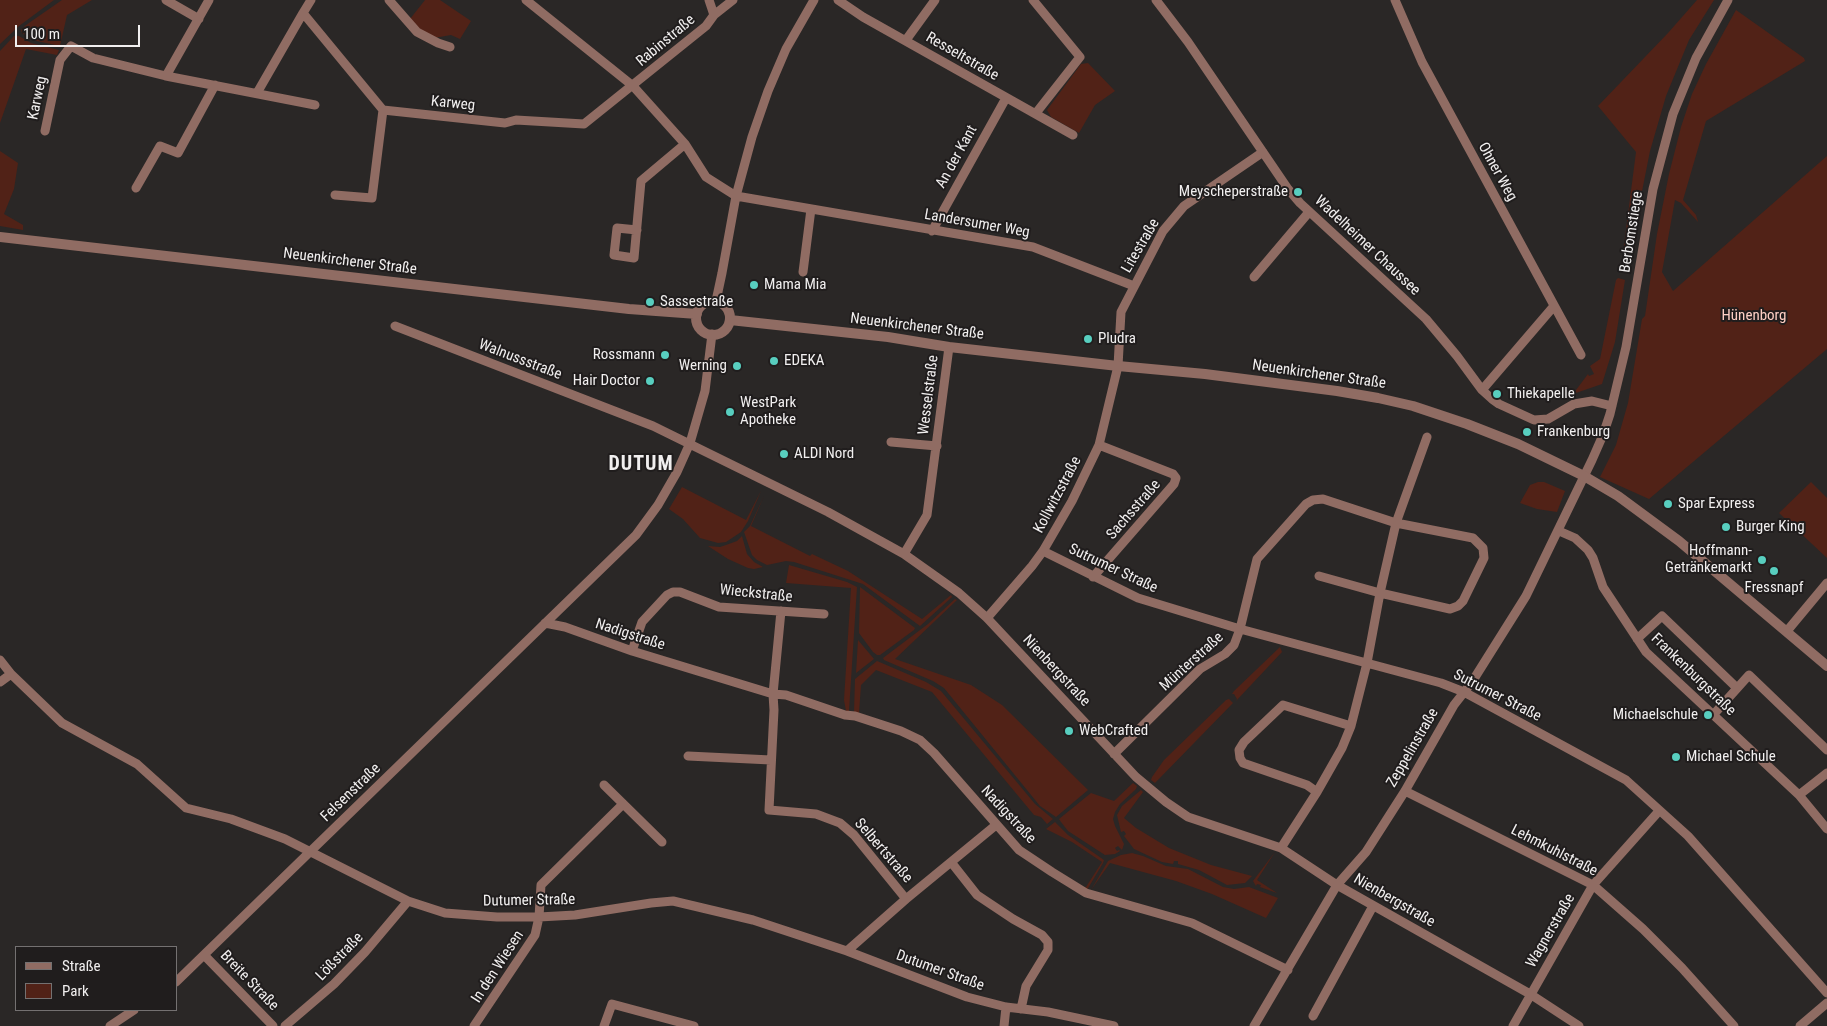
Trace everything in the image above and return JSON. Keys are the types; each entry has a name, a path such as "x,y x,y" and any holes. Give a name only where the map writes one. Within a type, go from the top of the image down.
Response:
{"street":[{"path":"166,0 199,18"},
{"path":"166,76 209,0"},
{"path":"257,93 311,0"},
{"path":"389,0 417,32 450,47"},
{"name":"Landersumer Weg","path":"526,0 632,86 685,144 706,177 736,196 1033,247 1134,286"},
{"name":"Rabinstraße","path":"709,0 714,15"},
{"name":"Rabinstraße","path":"632,86 706,26 714,15 733,0"},
{"path":"716,301 736,196 752,137 768,91 786,50 814,0"},
{"name":"Resseltstraße","path":"838,0 863,17 1073,135"},
{"path":"906,40 934,0"},
{"path":"1033,0 1080,57 1036,114"},
{"name":"Wadelheimer Chaussee","path":"1157,0 1188,42 1288,189 1309,212 1426,320 1458,356 1482,390 1499,404 1534,420 1548,419 1574,404 1592,401 1612,406"},
{"name":"Ohner Weg","path":"1395,0 1422,62 1581,356"},
{"name":"Berbomstiege","path":"1584,476 1603,435 1612,406 1626,348 1653,189 1673,114 1696,58 1728,0"},
{"path":"303,13 383,110 372,198 335,196"},
{"name":"Karweg","path":"45,131 60,60 71,46 93,58 166,76 315,106"},
{"path":"136,188 160,146 178,153 215,85"},
{"name":"Karweg","path":"383,110 505,123 516,120 584,124 632,86"},
{"name":"An der Kant","path":"932,230 1006,98"},
{"path":"636,230 641,180 685,144"},
{"name":"Litestraße","path":"1118,366 1121,312 1163,231 1184,206 1263,152"},
{"path":"803,272 811,209"},
{"path":"1254,277 1309,212"},
{"name":"Neuenkirchener Straße","path":"0,237 630,309 696,314"},
{"path":"716,301 722,303 727,308 730,320 724,331 712,334 700,328 696,314 704,304 716,301"},
{"path":"1482,390 1554,306"},
{"name":"Neuenkirchener Straße","path":"730,320 888,337 949,347 1185,372 1327,390 1398,402 1467,424 1505,439 1584,476 1643,513 1827,666"},
{"name":"Walnussstraße","path":"395,326 654,426 690,443"},
{"name":"Felsenstraße","path":"178,980 636,535 658,505 677,472 690,443 704,391 712,334"},
{"name":"Wesselstraße","path":"904,554 927,515 949,347"},
{"name":"Kollwitzstraße","path":"987,618 1043,551 1072,500 1099,445 1118,366"},
{"path":"1281,848 1317,792 1342,748 1351,726 1367,663 1396,523 1427,437"},
{"name":"Wesselstraße","path":"891,442 936,446"},
{"name":"Nienbergstraße","path":"690,443 828,512 904,554 959,593 987,618 1136,777 1166,802 1188,816 1281,848 1337,885 1530,994 1579,1026"},
{"name":"Sachsstraße","path":"1094,577 1174,484 1176,478 1173,474 1099,445"},
{"name":"Zeppelinstraße","path":"1254,1026 1337,885 1366,852 1405,790 1454,705 1526,596 1584,476"},
{"name":"Münterstraße","path":"1114,754 1200,669 1224,654 1234,645 1240,629 1257,559 1306,504 1313,500 1323,499 1396,523 1473,538 1483,548 1484,558 1463,601 1458,606 1450,609 1380,593 1319,576"},
{"name":"Frankenburgstraße","path":"1559,531 1575,538 1588,550 1593,558 1603,587 1646,652 1800,795 1827,829"},
{"name":"Sutrumer Straße","path":"1043,551 1138,598 1240,629 1442,683 1464,692 1626,780 1688,836 1827,993"},
{"path":"1786,631 1827,583"},
{"name":"Wieckstraße","path":"632,651 642,622 667,595 673,592 680,592 719,607 824,614"},
{"path":"773,694 781,611"},
{"path":"1637,639 1662,616 1737,688"},
{"name":"Nadigstraße","path":"545,623 565,627 632,651 901,731 920,740 934,753 1019,850 1086,893 1192,922 1288,970"},
{"name":"Dutumer Straße","path":"0,660 62,723 137,764 186,808 231,819 285,840 408,901 445,914 496,917 540,916 575,914 651,902 673,901 753,920 847,951 967,998 1006,1007 1048,1012 1114,1026"},
{"path":"0,682 12,674"},
{"path":"1714,714 1749,674 1827,750"},
{"name":"Selbertstraße","path":"773,694 774,710 769,810 816,814 840,823 854,835 906,899"},
{"path":"1317,792 1307,786 1243,763 1239,750 1244,742 1283,705 1351,726"},
{"path":"688,756 771,760"},
{"path":"1800,795 1827,773"},
{"path":"604,785 622,805 662,842"},
{"name":"Lehmkuhlstraße","path":"1405,790 1593,885 1676,961 1734,1026"},
{"name":"In den Wiesen","path":"474,1026 536,935 540,916 541,885 622,805"},
{"name":"Wagnerstraße","path":"1513,1026 1593,885 1660,811"},
{"path":"847,951 906,899 996,825"},
{"path":"951,862 977,895 1013,919 1042,935 1048,942 1048,950 1026,986 1021,1009"},
{"name":"Lößstraße","path":"285,1026 365,952 408,901"},
{"path":"1312,1016 1373,906"},
{"name":"Breite Straße","path":"204,956 273,1026"},
{"path":"1800,1026 1827,1003"},
{"path":"604,1026 612,1004 694,1026"},
{"path":"1004,1026 1006,1007"},
{"path":"110,1026 132,1011"}],"green space":[{"path":"0,0 54,0 19,26 0,44"},
{"path":"62,0 92,0 67,15 60,46 32,40 22,33 21,30 26,25"},
{"path":"425,0 440,0 471,21 460,39 451,35 434,38 418,28 410,19"},
{"path":"1697,0 1714,0 1689,40 1666,96 1650,151 1629,257 1623,253 1636,152 1598,106"},
{"name":"Hünenborg","path":"1736,10 1804,58 1805,61 1706,121 1683,200 1696,215 1698,222 1681,203 1675,200 1662,272 1673,291 1827,156 1827,349 1649,499 1600,477 1616,445 1628,403 1642,319 1645,316 1657,234 1681,127 1692,94 1706,64"},
{"path":"14,36 19,36 31,43 59,50 57,55 26,49 0,123 0,51"},
{"path":"1088,63 1115,91 1095,105 1079,133 1051,117 1047,110 1081,64"},
{"path":"0,151 18,163 14,189 4,214 23,225 23,230 0,226"},
{"path":"1618,278 1625,280 1615,342 1602,384 1573,394 1588,374 1589,376 1594,374 1590,366 1600,359 1616,280"},
{"path":"1544,482 1565,491 1557,512 1537,509 1520,503 1530,485"},
{"path":"1811,482 1827,498 1827,558 1779,513"},
{"path":"682,487 746,520 761,491 741,532 726,542 718,543 700,538 683,519 669,509"},
{"path":"764,496 751,526 810,556 812,554 848,571 922,619 951,595 952,597 920,626 863,584 794,562 786,561 767,565 757,560 752,555 744,532 750,526"},
{"path":"742,536 747,554 754,562 763,567 748,568 728,559 708,546 720,547 737,541"},
{"path":"789,565 847,582 857,587 849,711 846,711 844,700 851,588 786,583"},
{"path":"860,587 915,628 880,655 873,652 859,633"},
{"path":"955,599 957,600 895,659 971,685 1002,705 1088,790 1056,817 1040,806 944,688 883,658 928,624"},
{"path":"858,640 874,659 856,673"},
{"path":"1280,647 1282,652 1236,701 1237,699 1232,694 1234,691"},
{"path":"877,661 926,682 941,691 1035,804 1053,819 1047,824 1041,817 1034,815 932,692 876,670 861,685 859,713 854,713 855,679"},
{"path":"1229,699 1233,703 1155,783 1151,780 1164,760"},
{"path":"1133,783 1137,786 1136,789 1120,804 1113,819 1124,844 1122,850 1118,846 1115,848 1117,851 1120,851 1115,854 1105,855 1068,831 1059,819 1091,793 1114,801"},
{"path":"1141,790 1143,792 1124,818 1136,828 1169,848 1211,865 1252,876 1245,883 1227,885 1199,870 1178,864 1178,861 1174,861 1173,864 1162,862 1134,849 1124,836 1126,834 1124,831 1121,832 1117,815 1122,806"},
{"path":"1055,822 1068,835 1104,860 1087,890 1084,889 1085,887 1102,862 1072,842 1046,829"},
{"path":"1275,852 1257,880 1277,893 1260,887 1261,885 1257,884 1256,886 1253,881"},
{"path":"1132,853 1166,866 1188,869 1223,887 1234,889 1249,887 1278,898 1266,918 1212,894 1176,881 1110,863 1091,890 1108,861 1121,855"}],"place":[{"name":"Meyscheperstraße","path":"1298,192"},
{"name":"Mama Mia","path":"754,285"},
{"name":"Sassestraße","path":"650,302"},
{"name":"Pludra","path":"1088,339"},
{"name":"Rossmann","path":"665,355"},
{"name":"EDEKA","path":"774,361"},
{"name":"Werning","path":"737,366"},
{"name":"Hair Doctor","path":"650,381"},
{"name":"Thiekapelle","path":"1497,394"},
{"name":"WestPark Apotheke","path":"730,412"},
{"name":"Frankenburg","path":"1527,432"},
{"name":"ALDI Nord","path":"784,454"},
{"name":"Spar Express","path":"1668,504"},
{"name":"Burger King","path":"1726,527"},
{"name":"Hoffmann- Getränkemarkt","path":"1762,560"},
{"name":"Fressnapf","path":"1774,571"},
{"name":"Michaelschule","path":"1708,715"},
{"name":"WebCrafted","path":"1069,731"},
{"name":"Michael Schule","path":"1676,757"}],"district":[{"name":"DUTUM","path":"641,465"}]}
